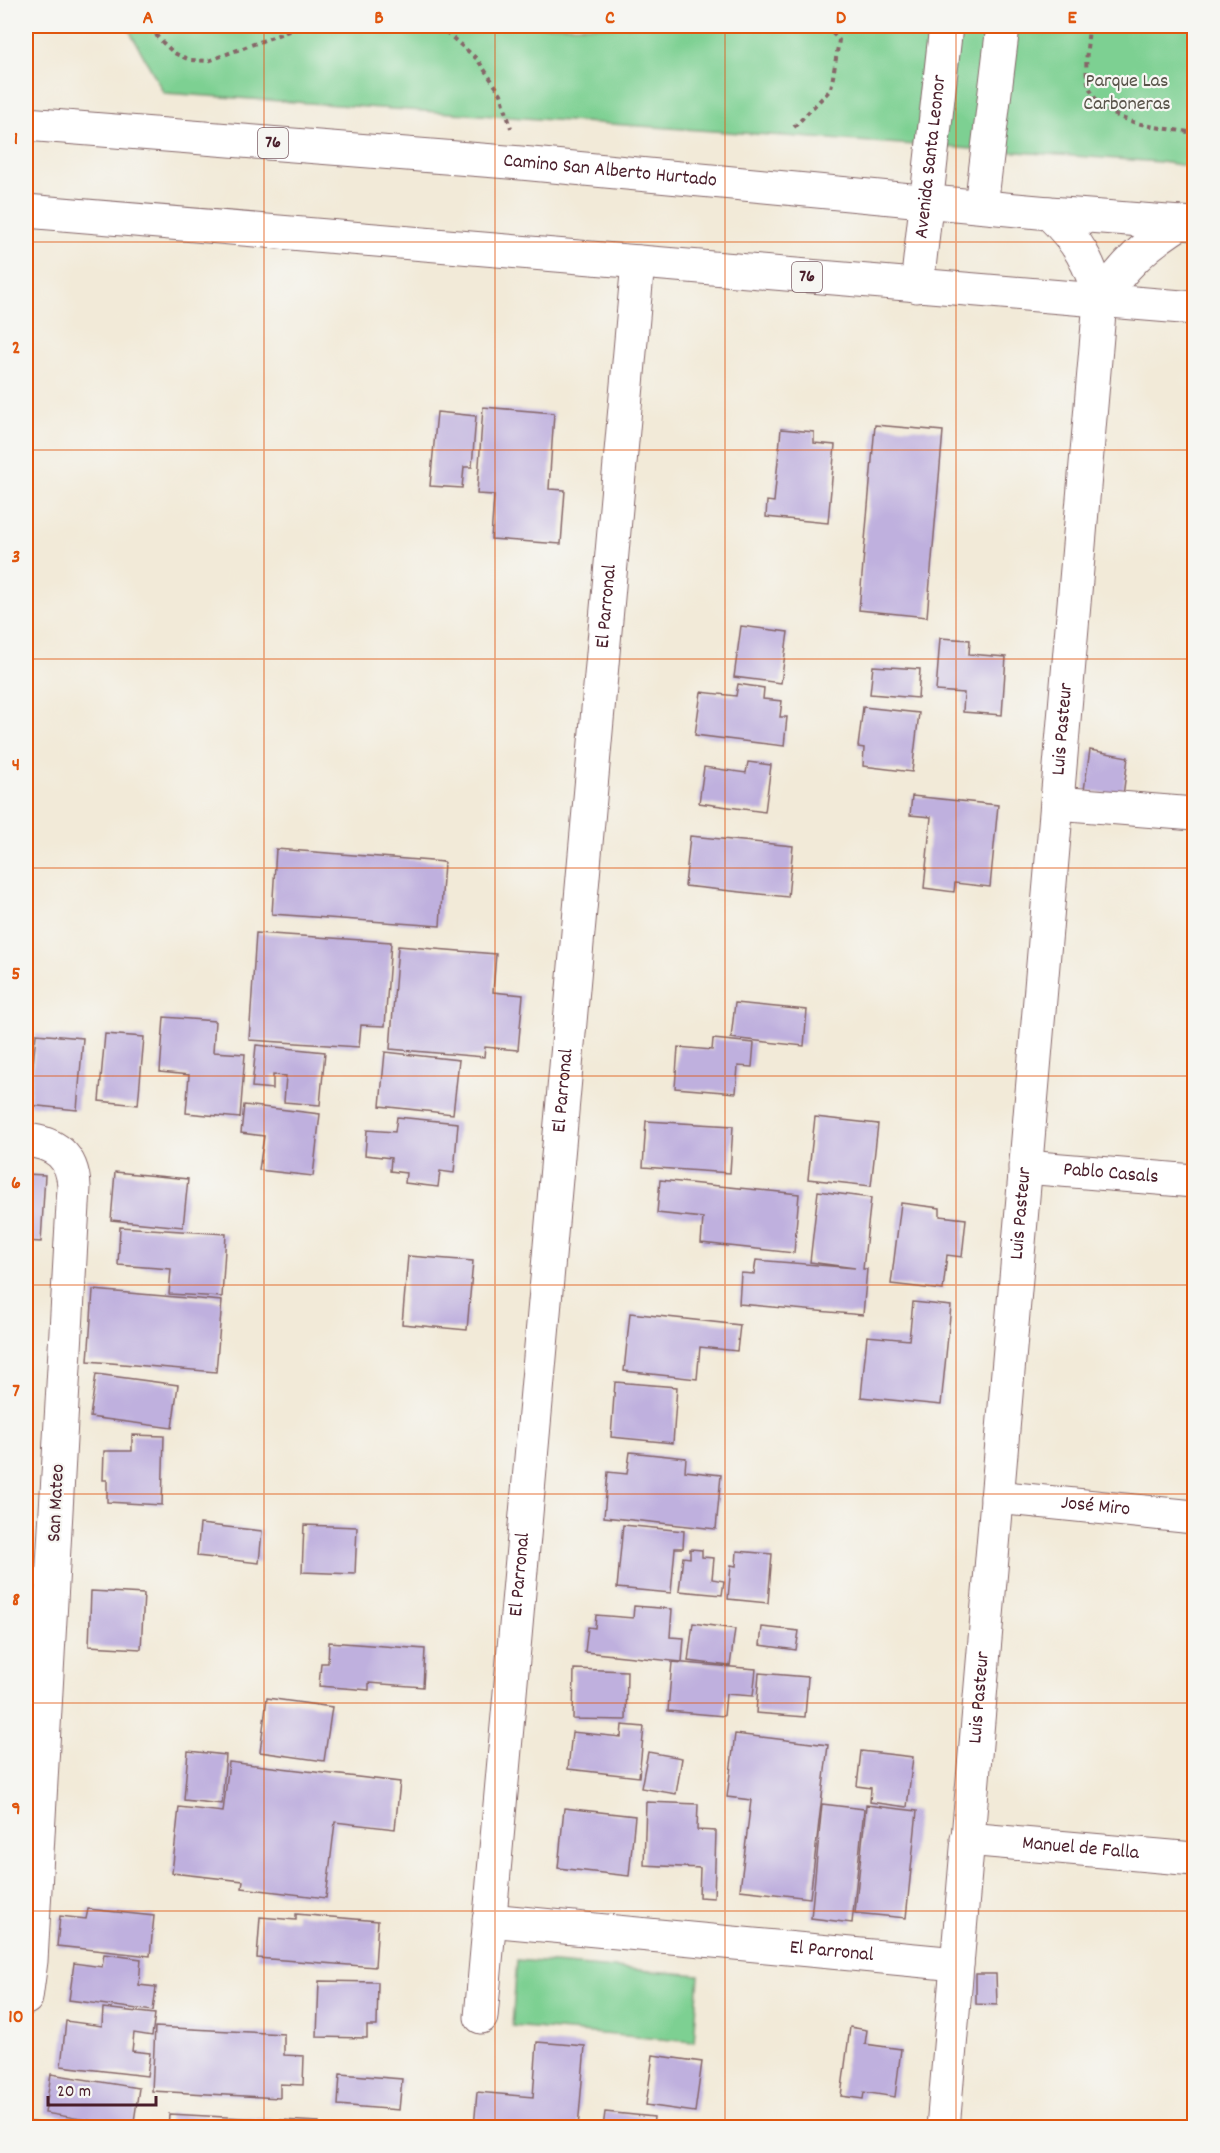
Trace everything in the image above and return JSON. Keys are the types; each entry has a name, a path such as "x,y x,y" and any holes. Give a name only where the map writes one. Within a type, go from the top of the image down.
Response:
{"street":[{"name":"Avenida Santa Leonor","path":"917,286 946,26"},
{"path":"981,206 1003,26"},
{"name":"Camino San Alberto Hurtado","path":"26,124 521,163 1187,224"},
{"name":"76","path":"26,211 1194,308"},
{"path":"1049,213 1069,233 1085,257 1100,301"},
{"path":"1100,301 1132,258 1155,239 1187,224"},
{"name":"El Parronal","path":"481,2017 638,262"},
{"name":"Luis Pasteur","path":"943,2127 1100,301"},
{"path":"1057,803 1194,814"},
{"name":"San Mateo","path":"26,1140 44,1143 63,1155 70,1165 74,1187 31,1853 31,1961 26,1998"},
{"name":"Pablo Casals","path":"1025,1167 1194,1180"},
{"name":"José Miro","path":"997,1497 1194,1517"},
{"name":"Manuel de Falla","path":"967,1839 1194,1858"},
{"name":"El Parronal","path":"489,1920 957,1964"}],"path":[{"path":"153,26 158,38 174,53 190,60 208,61 302,26"},
{"path":"439,26 477,59 501,94 521,163"},
{"path":"687,28 692,26"},
{"path":"794,127 831,89 839,40 826,26"},
{"path":"1089,26 1087,75 1098,102 1107,110 1130,121 1194,133"}],"green space":[{"name":"Parque Las Carboneras","path":"127,26 1194,26 1194,167 1160,162 164,93"},
{"path":"517,1960 699,1975 694,2042 512,2026"}],"building":[{"path":"483,407 554,413 549,489 565,490 561,544 491,539 494,495 477,494"},
{"path":"437,412 476,416 472,467 464,467 462,488 430,486"},
{"path":"875,425 943,431 927,617 859,610"},
{"path":"781,429 814,432 814,443 835,445 828,523 766,517 767,501 774,502"},
{"path":"741,626 788,632 781,683 734,677"},
{"path":"940,638 970,640 969,654 1006,657 1002,715 963,712 964,693 936,691"},
{"path":"873,666 920,669 918,698 870,694"},
{"path":"738,684 764,688 763,699 782,701 780,717 787,717 784,746 695,735 701,692 736,696"},
{"path":"863,707 919,713 912,772 863,766 864,748 858,747"},
{"path":"1090,750 1128,757 1123,796 1084,790"},
{"path":"748,762 771,765 765,812 699,803 704,767 746,773"},
{"path":"912,796 998,805 990,887 955,883 954,892 924,888 931,817 910,815"},
{"path":"690,836 793,846 788,897 685,886"},
{"path":"276,849 444,862 440,926 272,914"},
{"path":"256,933 391,942 385,1026 361,1025 359,1047 249,1040"},
{"path":"398,946 496,954 493,992 523,995 518,1050 485,1047 484,1057 390,1049"},
{"path":"735,1003 807,1010 804,1046 731,1038"},
{"path":"164,1017 215,1021 213,1052 245,1054 240,1118 186,1113 189,1075 160,1072"},
{"path":"36,1034 83,1038 77,1110 29,1105"},
{"path":"105,1034 144,1037 138,1105 99,1101"},
{"path":"26,1035 32,1036 27,1095 26,1095"},
{"path":"713,1039 754,1043 752,1067 738,1066 736,1093 675,1088 678,1047 712,1050"},
{"path":"256,1045 325,1052 320,1105 284,1102 286,1076 273,1075 273,1089 252,1087"},
{"path":"385,1052 459,1060 453,1114 380,1106"},
{"path":"244,1105 320,1114 313,1176 259,1170 264,1136 241,1133"},
{"path":"397,1117 458,1123 454,1173 440,1171 438,1187 405,1183 406,1173 390,1171 391,1158 365,1155 367,1130 395,1132"},
{"path":"815,1117 878,1124 871,1186 808,1179"},
{"path":"646,1121 733,1126 730,1173 643,1167"},
{"path":"115,1172 188,1179 183,1227 111,1220"},
{"path":"26,1174 45,1175 41,1242 26,1241"},
{"path":"660,1180 799,1194 794,1253 701,1243 703,1218 657,1213"},
{"path":"818,1191 871,1198 863,1269 867,1269 863,1315 739,1304 741,1273 754,1274 756,1260 855,1268 810,1262"},
{"path":"901,1203 940,1208 940,1216 966,1219 962,1257 947,1255 943,1290 891,1284"},
{"path":"120,1227 226,1234 222,1297 169,1294 171,1269 118,1265"},
{"path":"408,1256 473,1261 467,1330 402,1324"},
{"path":"93,1290 222,1301 216,1372 88,1361"},
{"path":"913,1302 951,1306 941,1405 861,1397 867,1336 909,1340"},
{"path":"630,1313 740,1325 737,1351 700,1347 697,1379 624,1371"},
{"path":"96,1374 178,1385 172,1428 90,1417"},
{"path":"615,1382 677,1387 673,1443 611,1437"},
{"path":"132,1435 164,1436 162,1505 107,1502 107,1480 103,1480 104,1451 132,1451"},
{"path":"630,1452 686,1458 685,1471 721,1475 716,1529 604,1517 608,1472 627,1474"},
{"path":"200,1524 262,1531 259,1563 197,1556"},
{"path":"304,1525 357,1527 355,1574 302,1572"},
{"path":"623,1525 684,1531 683,1548 675,1548 671,1593 617,1588"},
{"path":"690,1549 702,1550 702,1557 714,1558 712,1579 724,1581 722,1595 679,1591 683,1557 690,1558"},
{"path":"737,1551 772,1554 768,1603 728,1599 731,1565 736,1566"},
{"path":"91,1591 144,1594 141,1649 89,1646"},
{"path":"634,1606 672,1609 670,1637 684,1638 682,1662 585,1652 588,1627 595,1628 596,1615 633,1618"},
{"path":"693,1623 735,1629 730,1666 688,1661"},
{"path":"762,1627 799,1631 796,1650 760,1645"},
{"path":"329,1642 425,1649 423,1687 369,1683 369,1690 319,1686 321,1663 328,1663"},
{"path":"672,1662 756,1669 753,1696 726,1694 724,1716 668,1711"},
{"path":"574,1669 627,1671 626,1720 573,1719"},
{"path":"759,1673 808,1677 805,1717 756,1713"},
{"path":"267,1698 332,1707 324,1761 260,1752"},
{"path":"622,1725 644,1727 639,1777 568,1769 572,1732 621,1737"},
{"path":"735,1734 828,1745 810,1898 740,1890 751,1800 727,1797"},
{"path":"188,1751 226,1755 222,1804 184,1800"},
{"path":"861,1751 913,1757 907,1807 870,1802 871,1788 857,1786"},
{"path":"648,1752 682,1758 676,1794 641,1788"},
{"path":"229,1762 400,1782 395,1829 335,1822 326,1898 242,1888 243,1881 172,1873 179,1807 223,1812"},
{"path":"646,1802 698,1804 697,1830 716,1831 714,1898 699,1897 700,1868 644,1865"},
{"path":"822,1804 864,1809 852,1923 811,1918"},
{"path":"866,1805 917,1811 906,1918 855,1913"},
{"path":"564,1808 635,1816 629,1876 558,1868"},
{"path":"88,1909 154,1916 150,1956 57,1946 60,1916 86,1919"},
{"path":"296,1914 378,1921 375,1967 257,1958 260,1917 296,1920"},
{"path":"104,1954 141,1959 139,1985 156,1987 153,2011 69,2000 74,1963 102,1967"},
{"path":"976,1974 996,1974 997,2005 976,2004"},
{"path":"319,1981 378,1982 377,2026 367,2026 367,2038 317,2037"},
{"path":"103,2008 155,2014 152,2036 134,2033 132,2051 150,2053 147,2076 61,2066 66,2021 102,2026"},
{"path":"155,2027 284,2034 284,2055 304,2056 303,2085 280,2084 280,2098 152,2091"},
{"path":"850,2027 867,2030 865,2044 901,2049 895,2097 864,2092 863,2099 841,2096"},
{"path":"537,2042 585,2046 578,2128 474,2128 477,2092 533,2097"},
{"path":"653,2055 702,2062 695,2112 646,2105"},
{"path":"51,2074 139,2088 133,2128 45,2113"},
{"path":"340,2074 402,2079 399,2110 338,2105"},
{"path":"605,2112 654,2117 653,2128 603,2128"},
{"path":"169,2114 319,2122 319,2128 168,2128"},
{"path":"26,2121 60,2126 60,2128 26,2128"}]}
